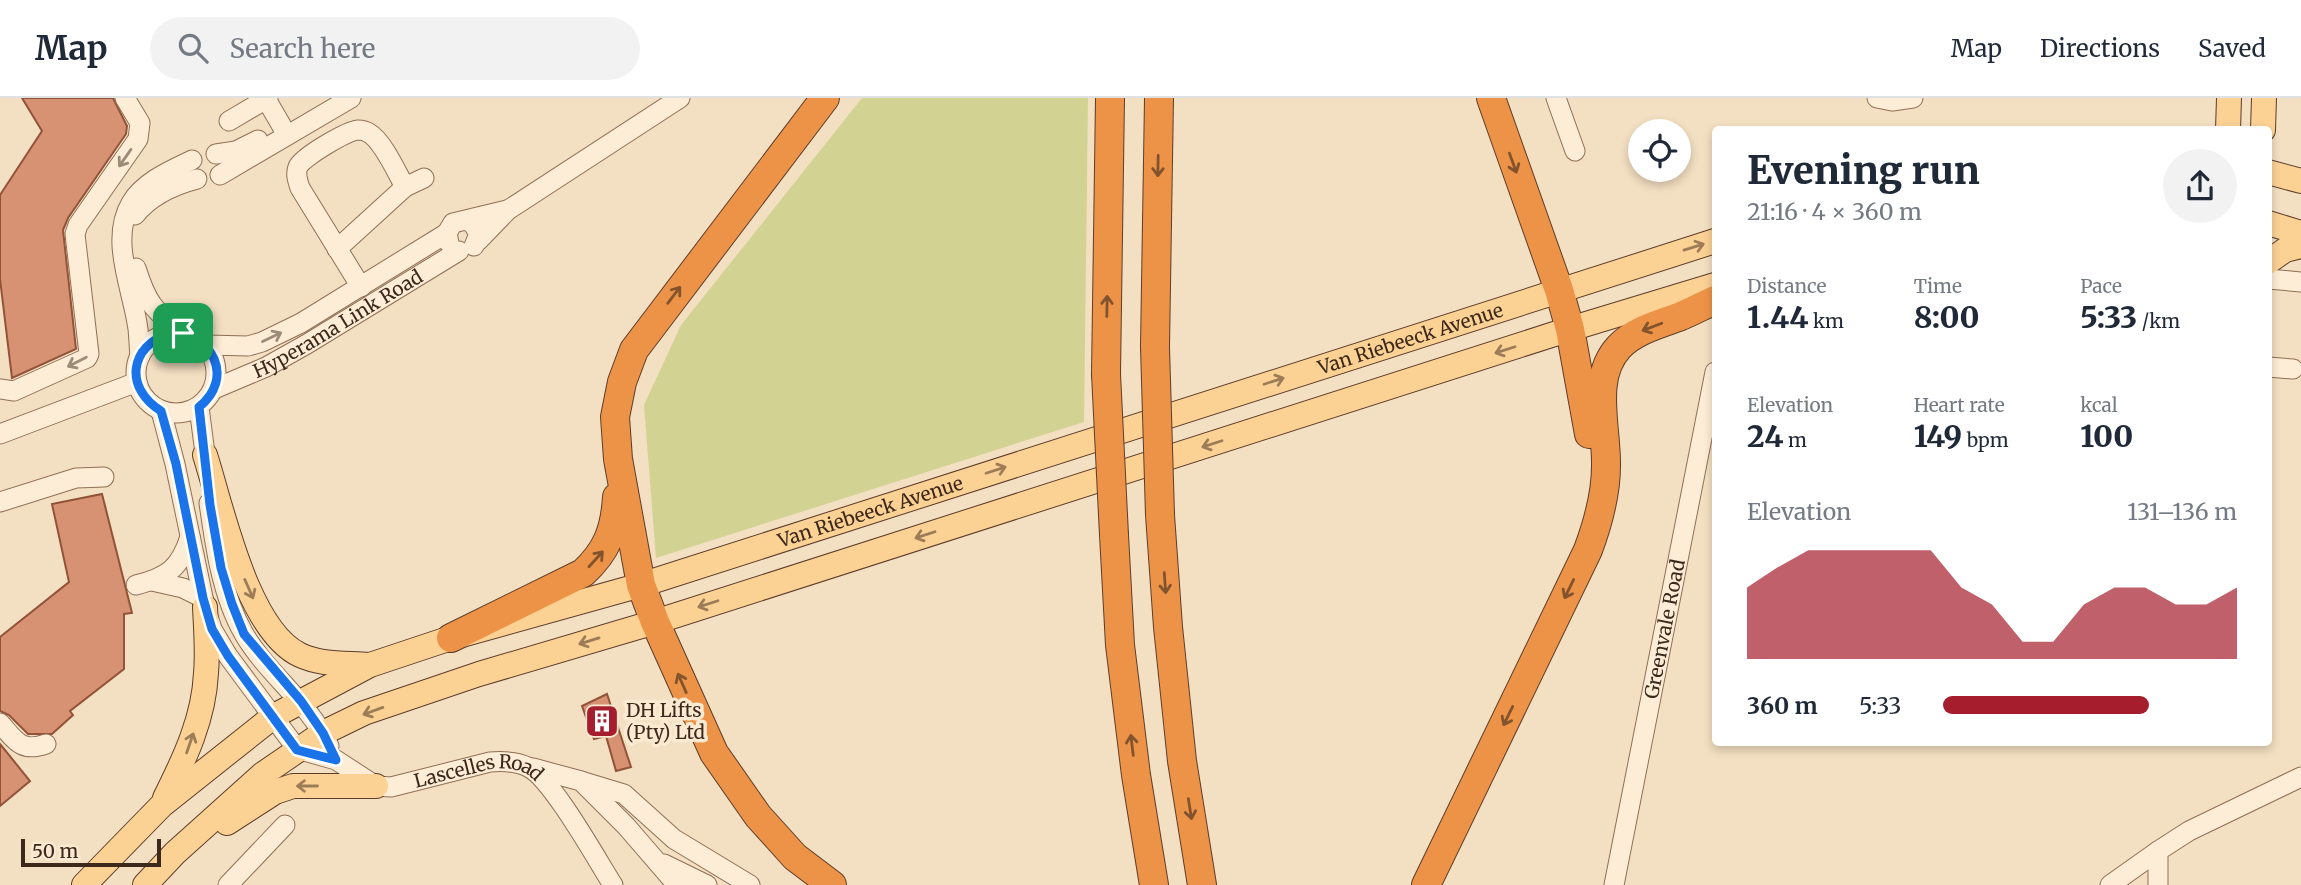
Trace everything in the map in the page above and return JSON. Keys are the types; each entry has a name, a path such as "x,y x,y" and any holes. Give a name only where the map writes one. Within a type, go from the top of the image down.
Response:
{"highway":[{"path":"451,638 583,573 608,545 617,502 617,400 634,350 825,98"},
{"path":"1110,98 1106,374 1120,645 1136,775 1154,885"},
{"path":"1159,98 1155,347 1160,515 1182,761 1202,885"},
{"path":"1491,98 1559,289 1570,329 1592,456 1597,527"},
{"path":"1426,885 1597,527 1606,467 1602,397 1609,361 1620,346 1639,332 1712,301"},
{"path":"618,459 641,585 654,622 714,753 758,816 795,857 832,885"}],"main road":[{"path":"2228,126 2229,98"},
{"path":"2263,126 2264,98"},
{"path":"2272,173 2301,181"},
{"path":"2272,224 2301,233"},
{"name":"Van Riebeeck Avenue","path":"85,885 162,804 274,716 370,665 451,638 641,585 1712,242"},
{"path":"2272,259 2286,250 2301,246"},
{"name":"Van Riebeeck Avenue","path":"145,885 175,853 263,774 323,733 364,713 479,674 654,622 1712,286"},
{"path":"205,455 241,571 268,626 281,642 299,654 318,661 370,665"},
{"path":"162,804 186,756 198,721 206,674 204,603"},
{"path":"175,853 275,792 293,786 376,786"}],"street":[{"path":"0,389 14,391 87,358 89,354 75,233 138,139 140,123 125,98"},
{"path":"139,356 157,337 183,333 195,337 206,345 216,366 214,389 199,407 181,414 161,411 141,394 136,368 139,356 138,328 123,252 122,231 132,201 170,171 194,170 211,182 328,98"},
{"path":"183,333 159,314 146,298 131,249 130,229 133,218 149,202 182,183 194,170 204,151 216,154 247,146 351,98"},
{"path":"508,210 453,223 447,233 450,244 459,251 471,250 508,210 680,98"},
{"path":"1556,98 1575,151"},
{"path":"1877,98 1892,101 1913,98"},
{"path":"229,121 267,99 284,131"},
{"path":"361,287 300,188 298,165 307,156 348,134 357,130 366,131 376,138 405,187"},
{"path":"216,154 222,162 220,176"},
{"path":"337,249 405,187 424,178"},
{"path":"468,221 477,228 478,241"},
{"name":"Hyperama Link Road","path":"206,345 248,346 262,342 301,323 447,233"},
{"name":"Hyperama Link Road","path":"214,389 276,362 459,251"},
{"path":"2272,279 2301,282"},
{"path":"2272,367 2293,369"},
{"path":"0,435 137,382"},
{"name":"Greenvale Road","path":"1614,885 1707,455 1712,403"},
{"path":"199,407 212,517 221,568 232,604 244,634 301,701 323,733 336,760"},
{"path":"161,411 176,464 204,603 212,629 228,656 297,750 336,760 376,786"},
{"path":"0,502 76,478 104,477"},
{"path":"190,537 178,565 144,583 183,588 197,593 204,603"},
{"path":"0,723 18,744 32,748 47,744"},
{"name":"Lascelles Road","path":"376,786 391,786 490,762 506,761 529,767 548,784 613,885"},
{"path":"529,767 624,794 674,839 750,885"},
{"path":"2110,885 2189,831 2301,777"},
{"path":"581,781 677,885"},
{"path":"228,885 285,825"},
{"path":"2158,852 2158,885"},
{"path":"655,860 707,885"}],"green space":[{"path":"862,98 1088,98 1084,422 656,558 644,405 681,325"}],"building":[{"path":"22,98 113,98 127,126 126,134 68,218 63,230 76,349 12,378 0,279 0,195 42,131"},
{"path":"102,494 132,613 124,614 124,669 70,711 73,715 52,734 28,734 9,715 0,711 0,637 69,582 52,504"},
{"name":"DH Lifts (Pty) Ltd","path":"607,694 631,767 616,771 606,736 594,739 582,706"},
{"path":"0,744 30,781 0,806"}],"place":[{"name":"DH Lifts (Pty) Ltd","path":"602,721"}],"route":[{"path":"183,333 206,345 216,366 214,389 199,407 210,505 221,568 232,604 244,634 301,701 323,733 336,760 297,750 228,656 212,629 203,598 176,464 161,411 141,394 137,382 139,356 147,345 157,337 183,333"}]}
